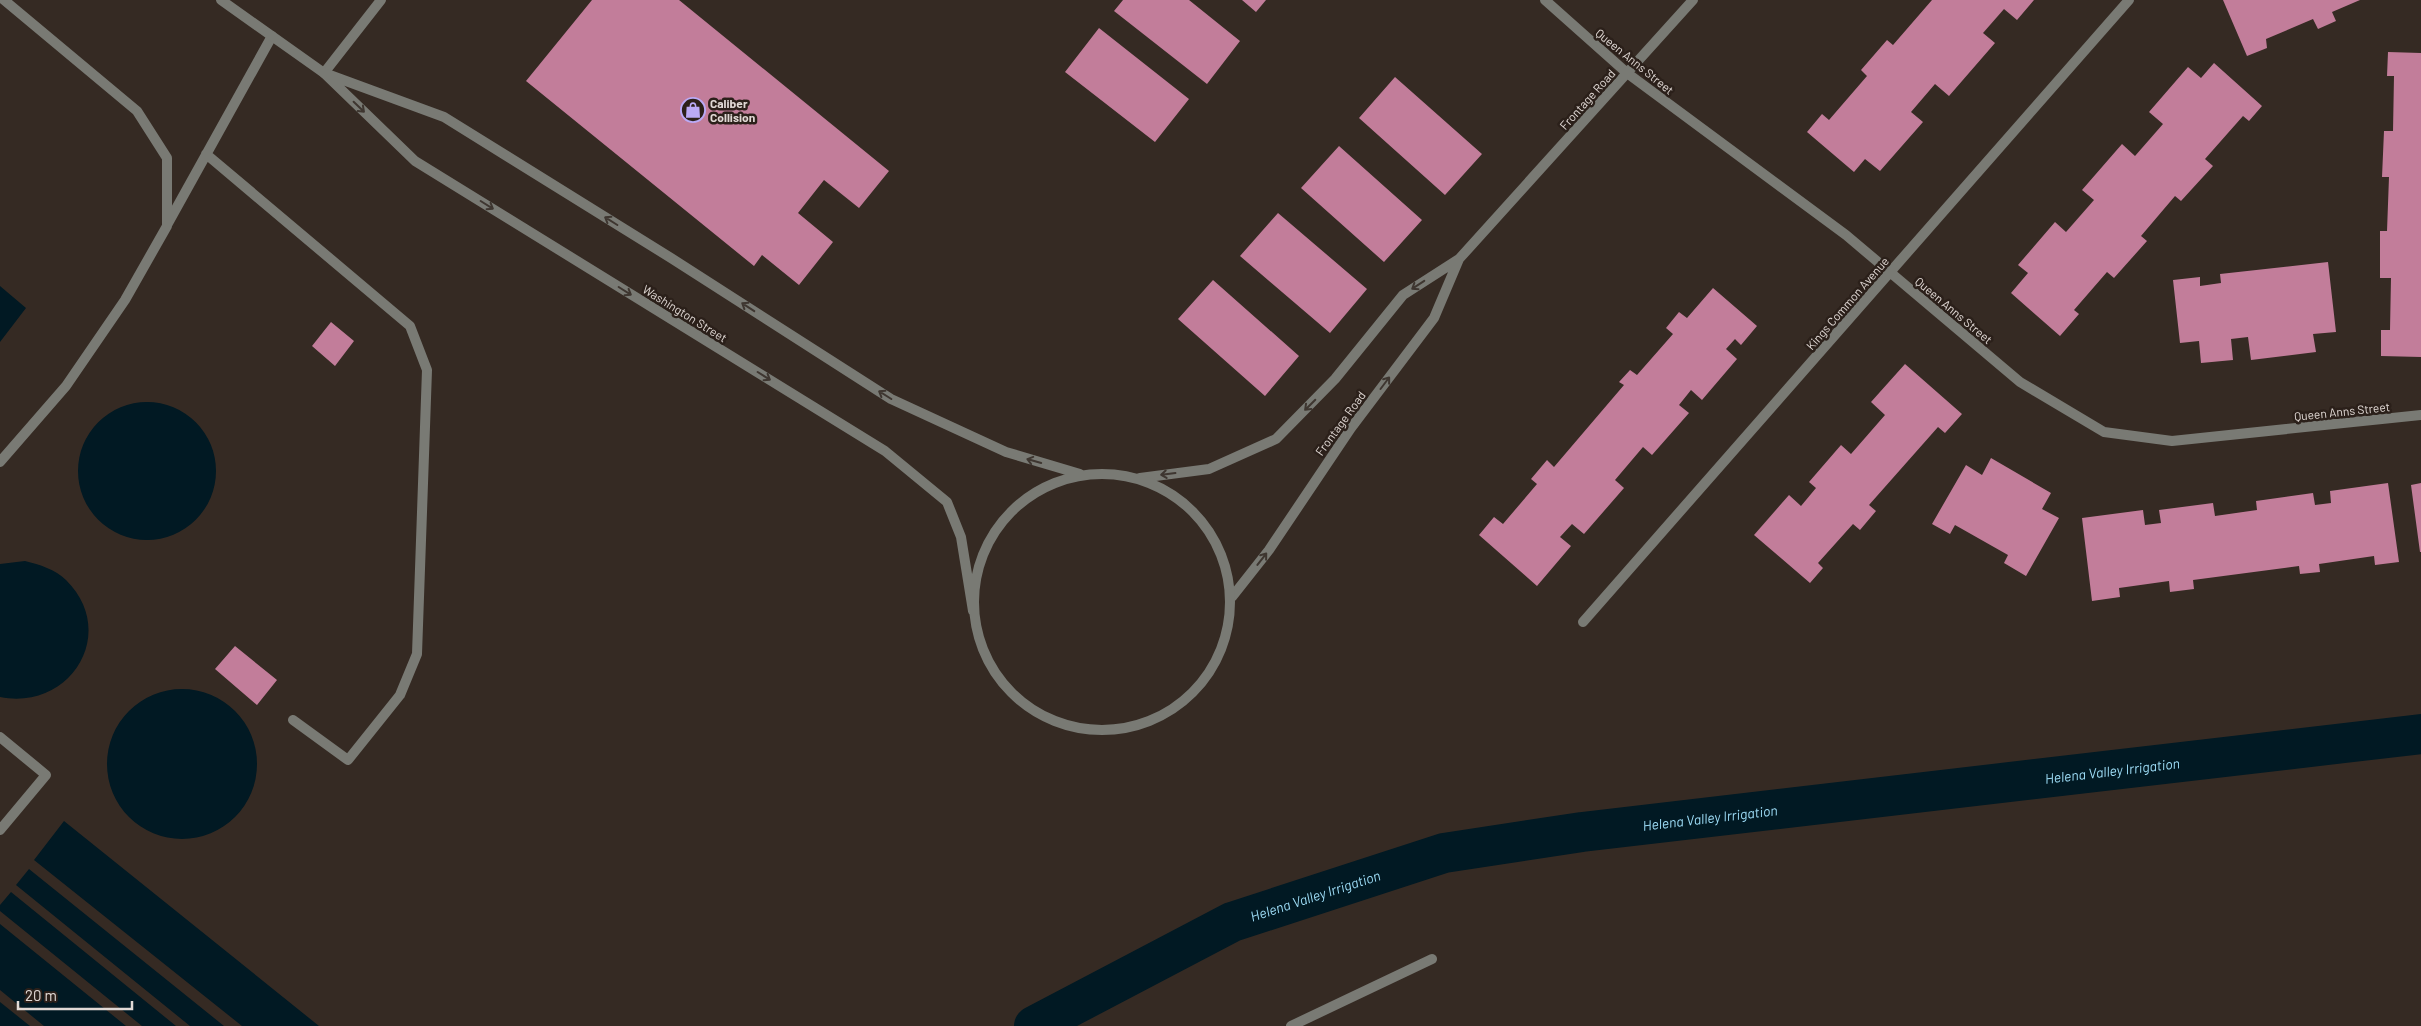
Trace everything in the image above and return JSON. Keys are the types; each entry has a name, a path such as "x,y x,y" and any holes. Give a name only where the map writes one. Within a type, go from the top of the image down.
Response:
{"street":[{"path":"4,0 136,111 168,158 167,226"},
{"name":"Washington Street","path":"221,0 324,73 415,161 885,451 947,502 962,538 973,611 982,650 1002,684 1032,711 1068,727 1108,731 1148,723 1183,703 1210,673 1227,637 1232,597"},
{"path":"324,73 381,0"},
{"name":"Queen Anns Street","path":"1545,0 1627,73 1846,235 2020,382 2104,432 2172,441 2421,415"},
{"name":"Frontage Road","path":"1140,478 1209,469 1276,439 1335,379 1403,295 1459,259 1693,0"},
{"name":"Kings Common Avenue","path":"1583,622 2129,0"},
{"path":"0,462 66,386 125,300 272,36"},
{"name":"Washington Street","path":"324,73 444,117 672,258 891,399 1006,452 1080,474"},
{"path":"206,154 410,326 427,370 417,654 400,695 348,760 293,720"},
{"name":"Frontage Road","path":"1232,597 1269,550 1351,428 1434,318 1459,259"},
{"path":"973,611 979,564 1000,522 1036,491 1080,474 1110,473 1140,478 1176,495 1205,523 1224,558 1232,597"},
{"path":"0,737 46,775 0,830"},
{"path":"1291,1026 1432,959"}],"water":[{"path":"0,286 26,308 0,342"},
{"path":"147,402 173,407 196,422 211,445 216,471 211,497 196,520 173,535 147,540 121,535 98,520 83,497 78,471 83,445 98,422 121,407"},
{"path":"25,561 52,570 66,580 81,601 88,622 87,644 80,663 66,680 48,692 25,698 0,697 0,564"},
{"path":"182,689 211,695 235,711 251,735 257,764 251,793 235,817 211,833 182,839 153,833 129,817 113,793 107,764 113,735 129,711 153,695"},
{"path":"64,821 319,1026 242,1026 34,860"},
{"path":"29,869 224,1026 190,1026 16,885"},
{"path":"11,892 176,1026 142,1026 0,911 0,905"},
{"path":"0,924 126,1026 44,1026 0,990"},
{"path":"0,1002 30,1026 0,1026"}],"building":[{"path":"592,0 679,0 889,171 859,208 824,180 798,213 833,242 799,285 762,255 754,266 526,81"},
{"path":"1123,0 1189,0 1240,41 1207,84 1114,11"},
{"path":"1242,0 1266,0 1256,12"},
{"path":"1932,0 2034,0 2017,20 2004,9 1983,33 1995,43 1949,96 1935,84 1911,112 1923,122 1880,171 1865,159 1854,172 1807,132 1822,114 1829,120 1867,76 1861,70 1887,40 1893,45"},
{"path":"2223,0 2360,0 2332,12 2336,21 2318,29 2313,19 2266,39 2267,48 2247,56"},
{"path":"1099,28 1189,99 1155,142 1065,72"},
{"path":"2388,52 2421,53 2421,357 2381,356 2381,330 2390,330 2391,278 2380,278 2380,231 2387,231 2389,177 2382,177 2384,131 2393,131 2394,76 2387,76"},
{"path":"2214,63 2262,106 2249,121 2243,116 2205,159 2213,166 2181,201 2175,196 2141,236 2147,241 2114,278 2107,272 2074,310 2079,314 2060,336 2011,293 2028,273 2018,265 2055,222 2066,232 2094,200 2082,190 2122,144 2135,156 2163,124 2149,112 2188,67 2201,78"},
{"path":"1395,77 1482,154 1445,195 1359,118"},
{"path":"1339,146 1422,220 1384,262 1301,188"},
{"path":"1278,213 1367,289 1330,333 1240,256"},
{"path":"2328,262 2336,332 2313,334 2316,352 2251,360 2248,337 2231,339 2233,360 2201,363 2199,341 2180,343 2173,280 2200,277 2200,286 2221,283 2220,274"},
{"path":"1213,280 1299,356 1265,396 1178,319"},
{"path":"1713,288 1757,326 1741,345 1735,339 1726,349 1737,359 1702,400 1691,390 1679,405 1689,413 1652,455 1643,447 1615,480 1624,488 1584,534 1572,524 1560,537 1571,546 1537,586 1479,535 1494,517 1503,524 1537,484 1531,479 1547,460 1554,467 1624,385 1619,382 1630,370 1637,375 1673,334 1666,328 1679,312 1687,318"},
{"path":"331,322 354,341 335,366 312,346"},
{"path":"1905,364 1962,414 1945,433 1938,427 1869,505 1876,511 1860,530 1853,524 1818,563 1823,568 1810,583 1754,535 1789,495 1801,506 1816,488 1809,482 1841,445 1851,454 1885,415 1871,402"},
{"path":"1991,458 2051,493 2042,509 2059,518 2026,576 2004,563 2008,555 1955,525 1950,534 1932,524 1966,465 1982,475"},
{"path":"2388,483 2399,562 2375,565 2374,556 2319,564 2320,572 2300,574 2299,566 2193,580 2194,589 2170,592 2169,581 2119,588 2120,597 2092,601 2082,518 2143,510 2145,525 2161,523 2159,510 2213,503 2215,516 2257,510 2256,501 2313,493 2315,505 2331,503 2330,491"},
{"path":"2421,483 2421,552 2420,552 2411,485"},
{"path":"235,646 277,680 257,705 215,669"}],"waterway":[{"name":"Helena Valley Irrigation","path":"1034,1026 1232,922 1444,853 1582,832 2421,734"}],"place":[{"name":"Caliber Collision","path":"693,110"}]}
